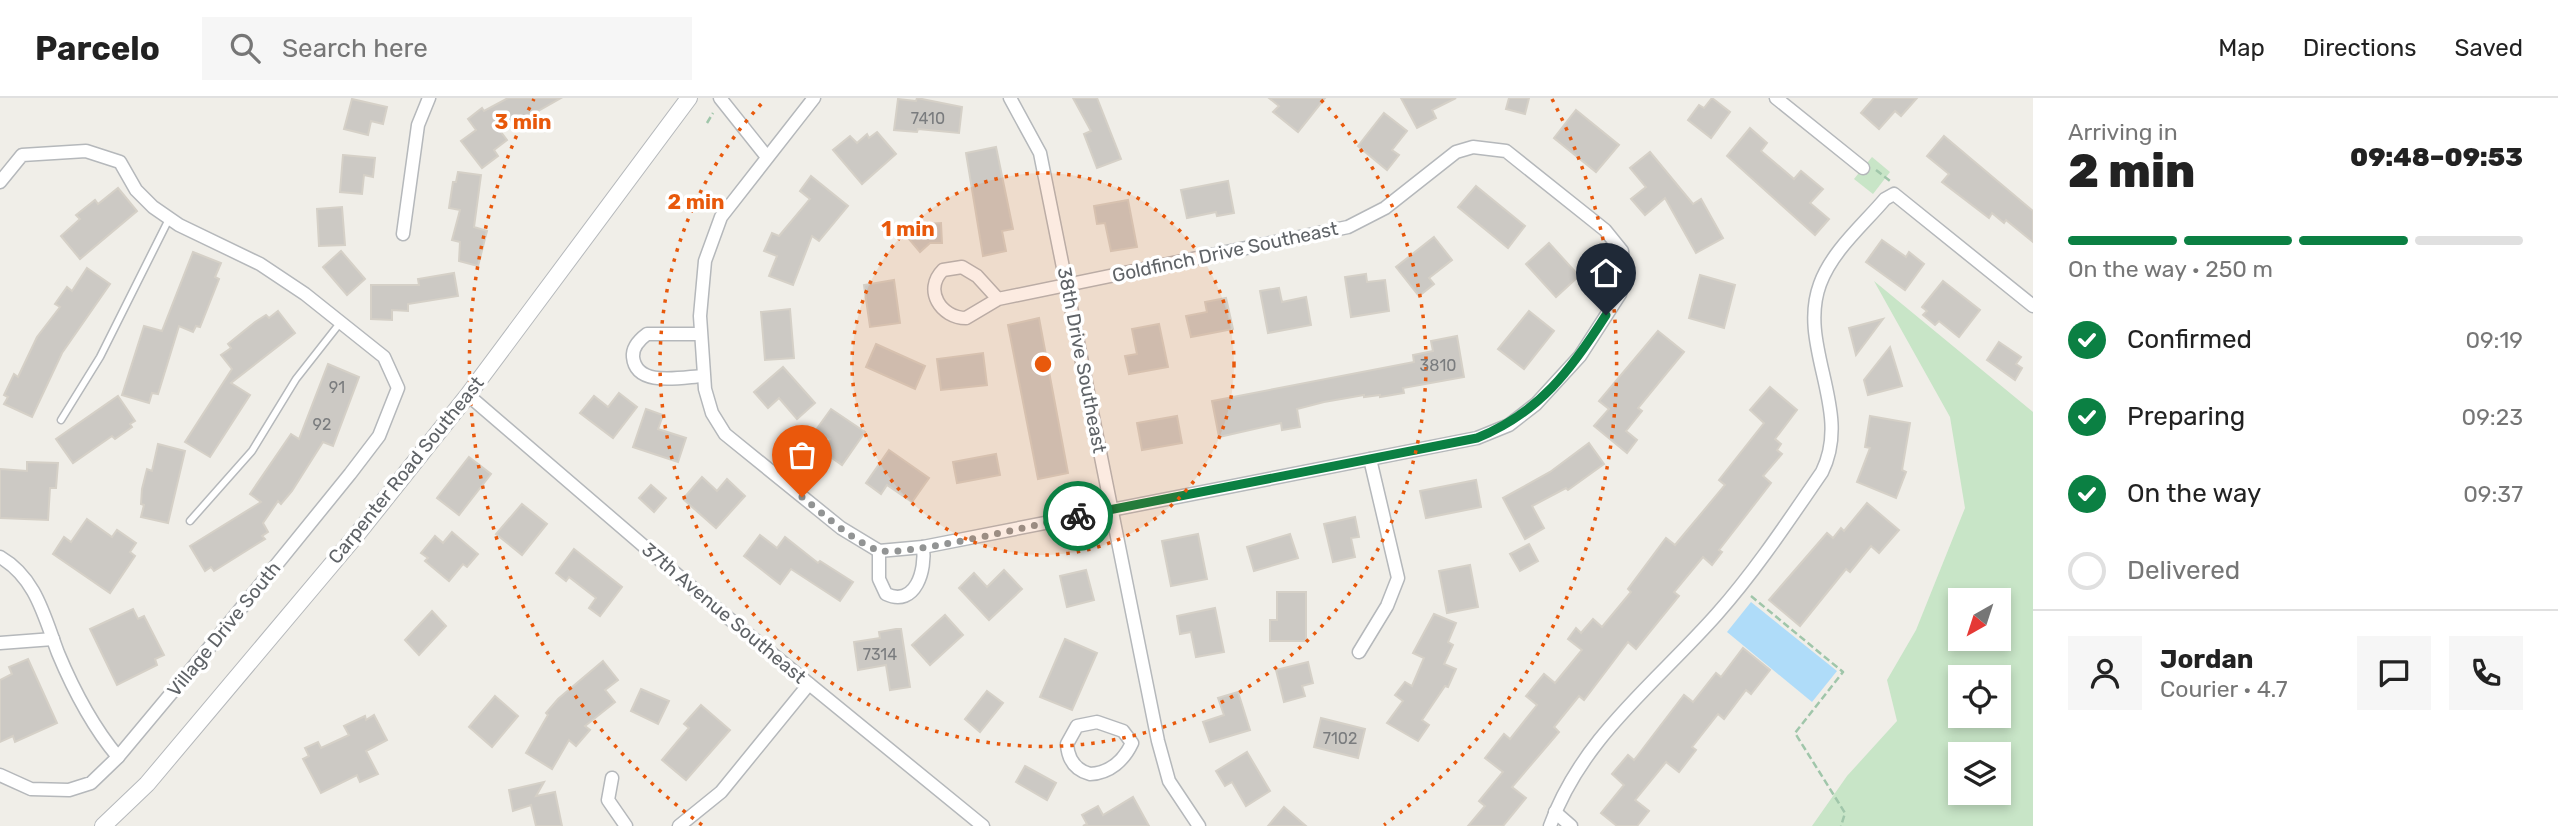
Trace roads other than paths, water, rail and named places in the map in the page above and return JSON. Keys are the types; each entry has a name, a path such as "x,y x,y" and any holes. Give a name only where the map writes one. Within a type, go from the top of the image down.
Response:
{"street":[{"path":"403,234 418,125 429,98"},
{"name":"Carpenter Road Southeast","path":"103,826 156,773 359,532 468,395 689,98"},
{"path":"720,98 767,157"},
{"path":"814,98 721,217 705,261 700,334 703,376 712,413 725,434 841,528 879,551 880,585 886,594 897,598 910,593 922,575 923,548"},
{"name":"38th Drive Southeast","path":"1010,98 1040,153 1158,741 1170,781 1199,826"},
{"path":"1782,100 1863,168"},
{"name":"Goldfinch Drive Southeast","path":"879,551 923,548 1477,438 1509,425 1536,404 1580,356 1620,295 1624,273 1622,251 1605,230 1506,151 1473,147 1456,152 1385,208 1348,227 1066,285"},
{"path":"0,182 22,155 86,151 120,162 136,190 169,218 260,264 340,322"},
{"path":"1550,826 1570,779 1593,744 1740,586 1828,460 1833,425 1815,325 1815,303 1833,259 1885,199 1894,194 2033,306"},
{"path":"998,299 977,276 962,267 949,267 935,281 934,288 940,306 960,318 973,316 998,299 1066,285"},
{"name":"Village Drive South","path":"0,775 31,789 69,790 91,783 118,757 358,464 379,436 398,388 384,357 340,322"},
{"path":"700,334 647,334 634,348 633,358 636,367 652,378 703,376"},
{"name":"37th Avenue Southeast","path":"468,395 808,684 983,826"},
{"path":"1359,652 1387,606 1398,578 1370,458"},
{"path":"0,557 16,566 31,587 99,734 118,757"},
{"path":"0,643 53,639"},
{"path":"680,826 720,792 808,684"},
{"path":"1097,722 1123,731 1132,743 1126,755 1115,765 1090,774 1079,769 1072,761 1067,744 1077,726 1097,722"},
{"path":"1132,743 1158,741"},
{"path":"612,778 608,800 626,826"},
{"path":"1555,812 1571,826"}],"lane":[{"path":"61,420 100,357 169,218"},
{"path":"190,522 252,451 296,379 340,322"}],"water":[{"path":"1751,602 1837,671 1812,702 1727,632"}]}
